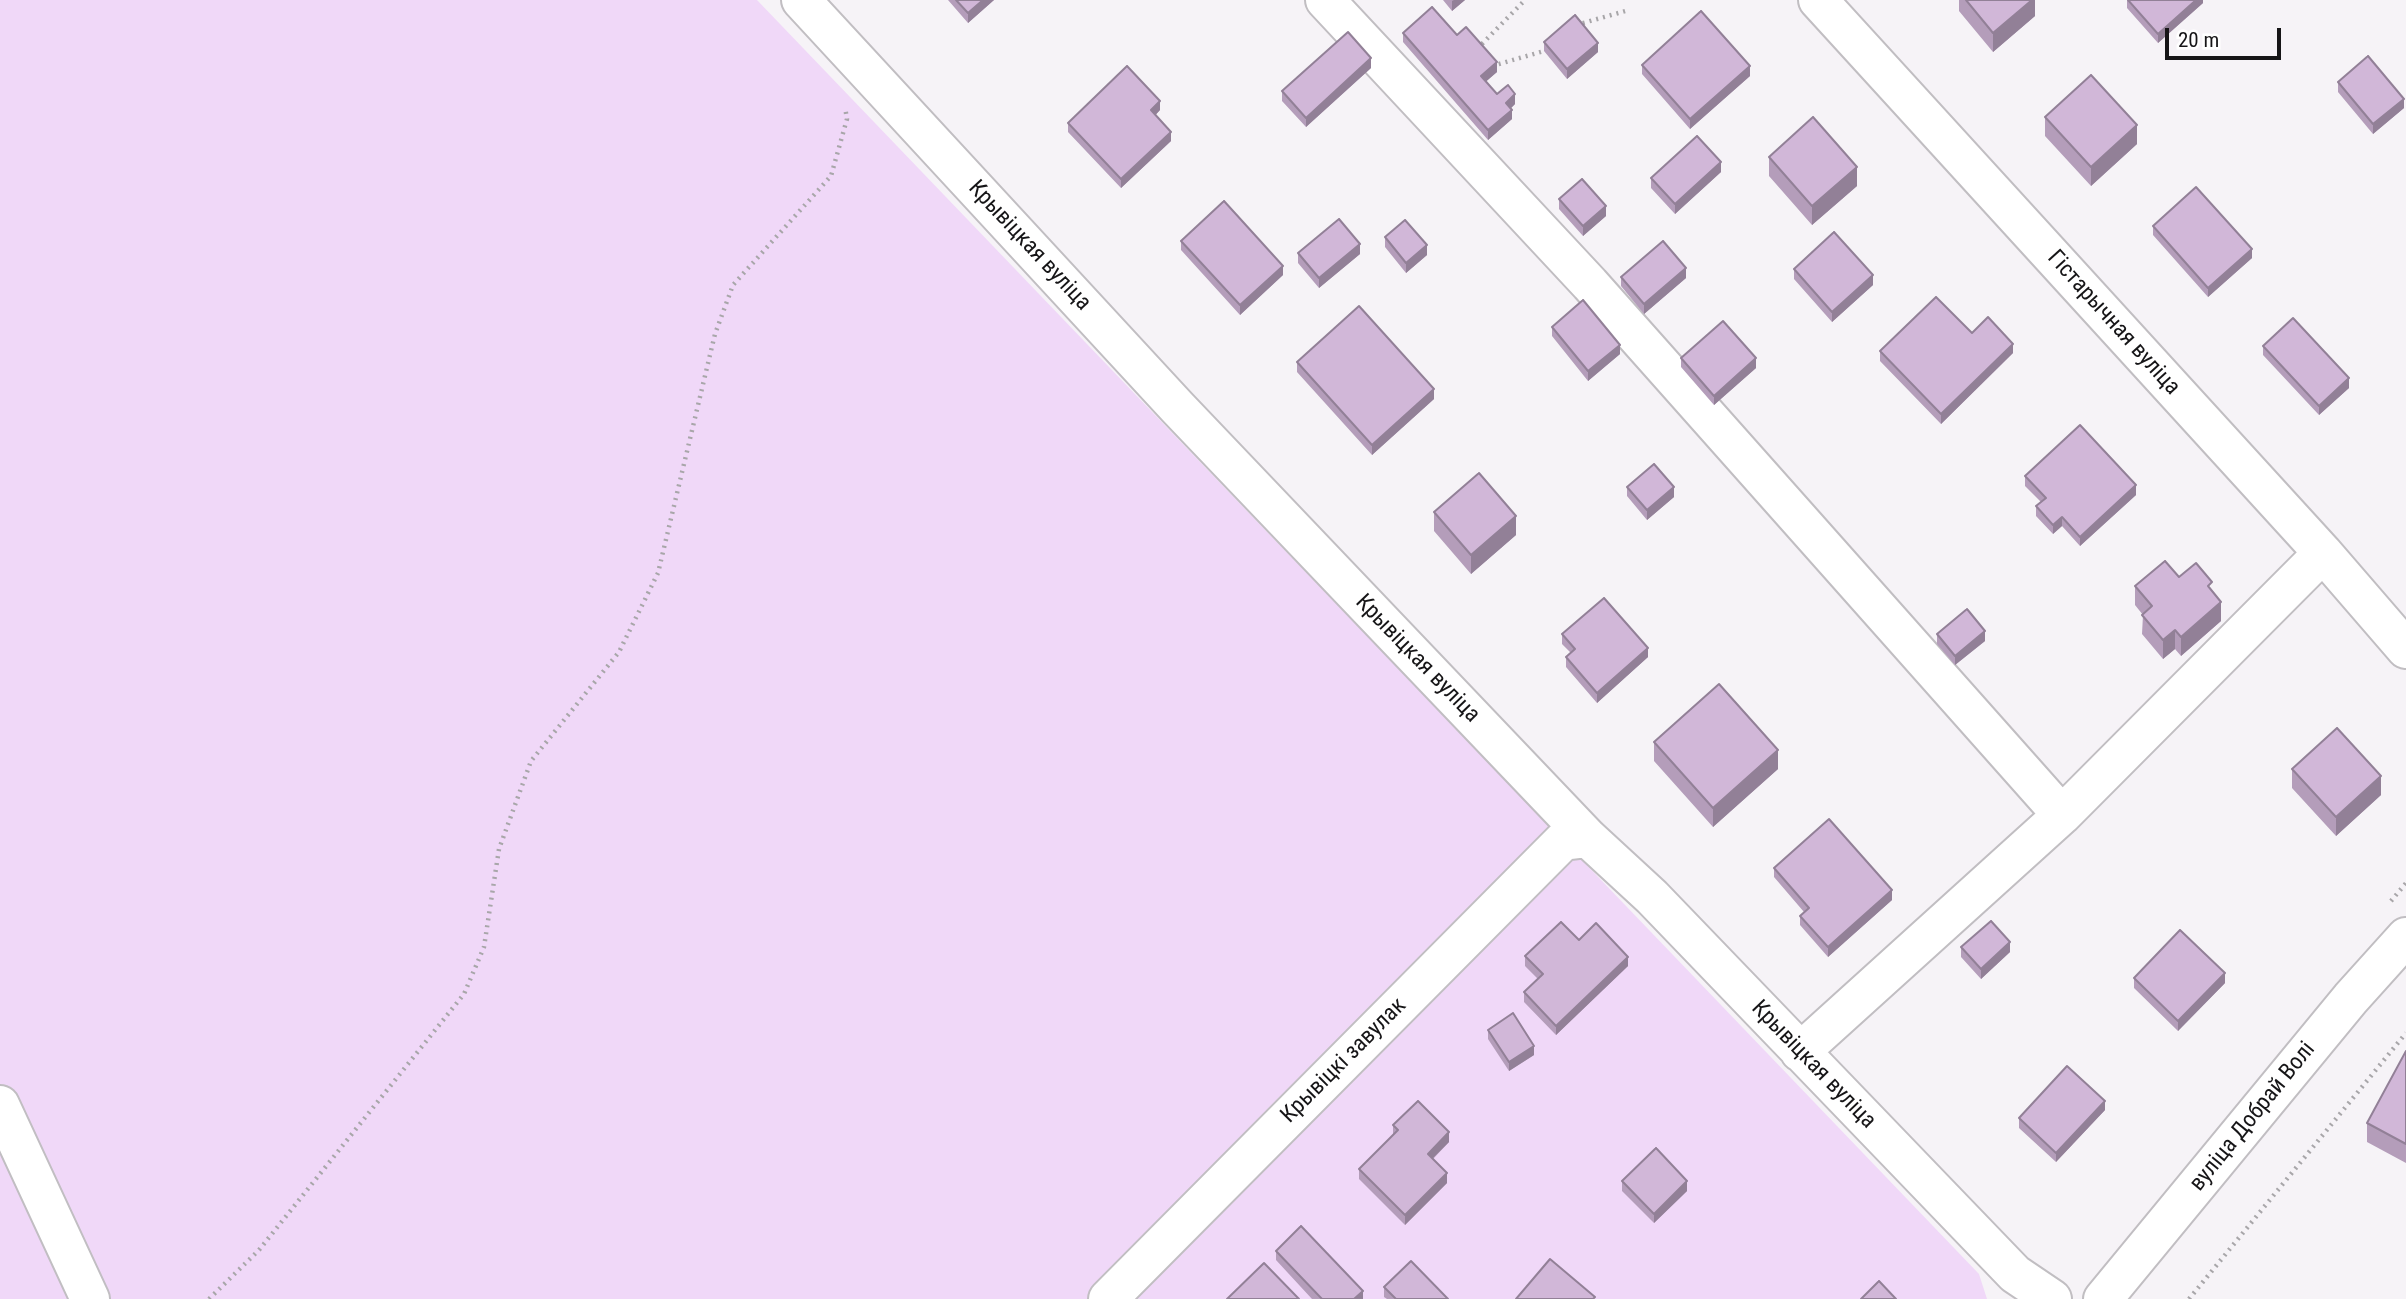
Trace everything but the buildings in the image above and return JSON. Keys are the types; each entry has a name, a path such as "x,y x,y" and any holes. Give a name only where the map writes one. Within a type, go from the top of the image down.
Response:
{"street":[{"name":"Крывіцкая вуліца","path":"801,0 1177,407 1588,838 1652,897 2015,1274 2052,1299"},
{"path":"1325,0 1590,284 2063,815"},
{"name":"Гістарычная вуліца","path":"1818,0 2323,553 2406,649"},
{"path":"1800,1052 2063,815 2323,553"},
{"name":"Крывіцкі завулак","path":"1108,1299 1563,841 1588,838"},
{"name":"вуліца Добрай Волі","path":"2103,1299 2351,998 2406,937"},
{"path":"0,1105 90,1299"}],"path":[{"path":"1477,49 1525,0"},
{"path":"1575,25 1629,10"},
{"path":"1492,66 1544,51"},
{"path":"209,1299 259,1250 464,994 484,947 499,849 531,761 619,652 658,573 715,334 733,285 831,176 847,119 844,100"},
{"path":"2189,1299 2406,1033"}],"shaded area":[{"path":"0,0 757,0 1979,1274 1987,1299 0,1299"}]}
